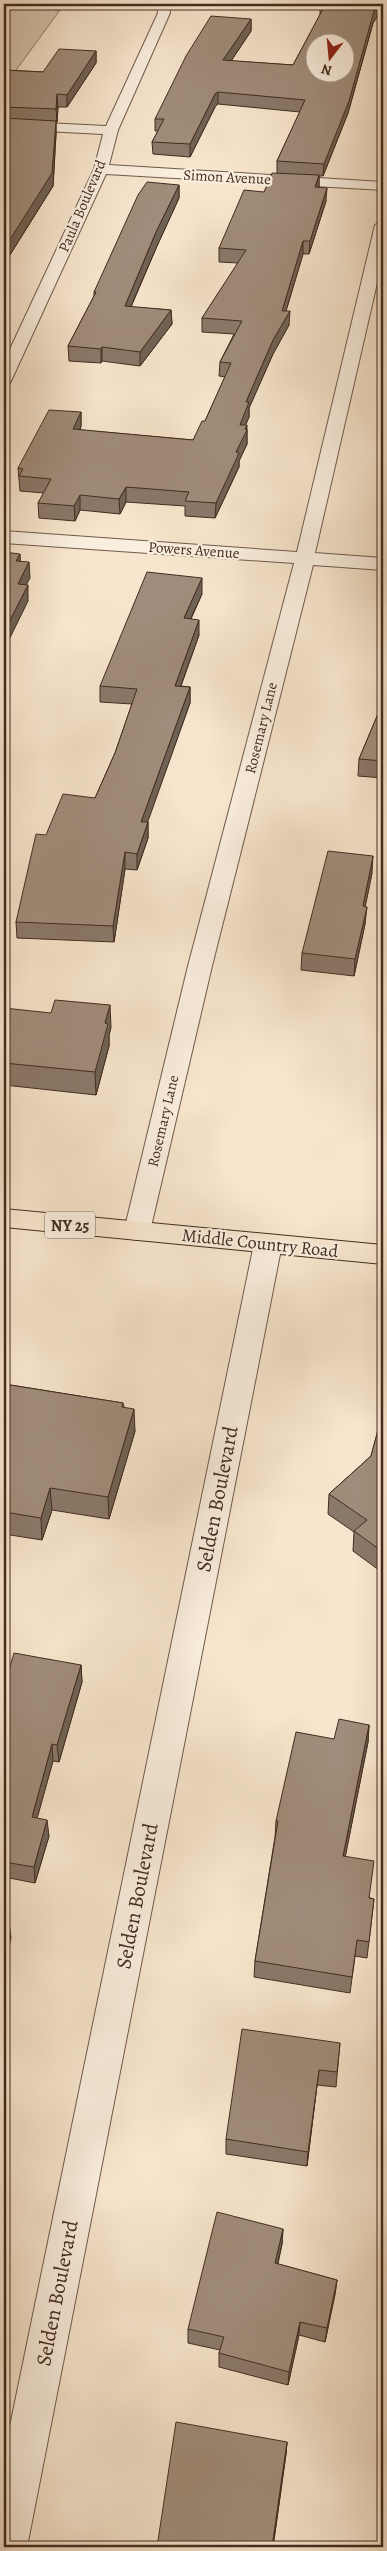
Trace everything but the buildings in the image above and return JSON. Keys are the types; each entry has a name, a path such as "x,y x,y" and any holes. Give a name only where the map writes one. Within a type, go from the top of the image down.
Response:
{"main road":[{"name":"NY 25","path":"4,1218 137,1231"},
{"name":"Middle Country Road","path":"137,1231 383,1255"}],"street":[{"name":"Paula Boulevard","path":"4,379 101,169 111,130 164,13 163,4"},
{"path":"4,125 111,130"},
{"name":"Simon Avenue","path":"101,169 383,186"},
{"name":"Rosemary Lane","path":"137,1231 200,966 305,557 383,225"},
{"name":"Powers Avenue","path":"4,537 383,564"},
{"name":"Selden Boulevard","path":"6,2547 268,1244"}],"shaded area":[{"path":"4,6 60,10 11,77 4,76"}]}
